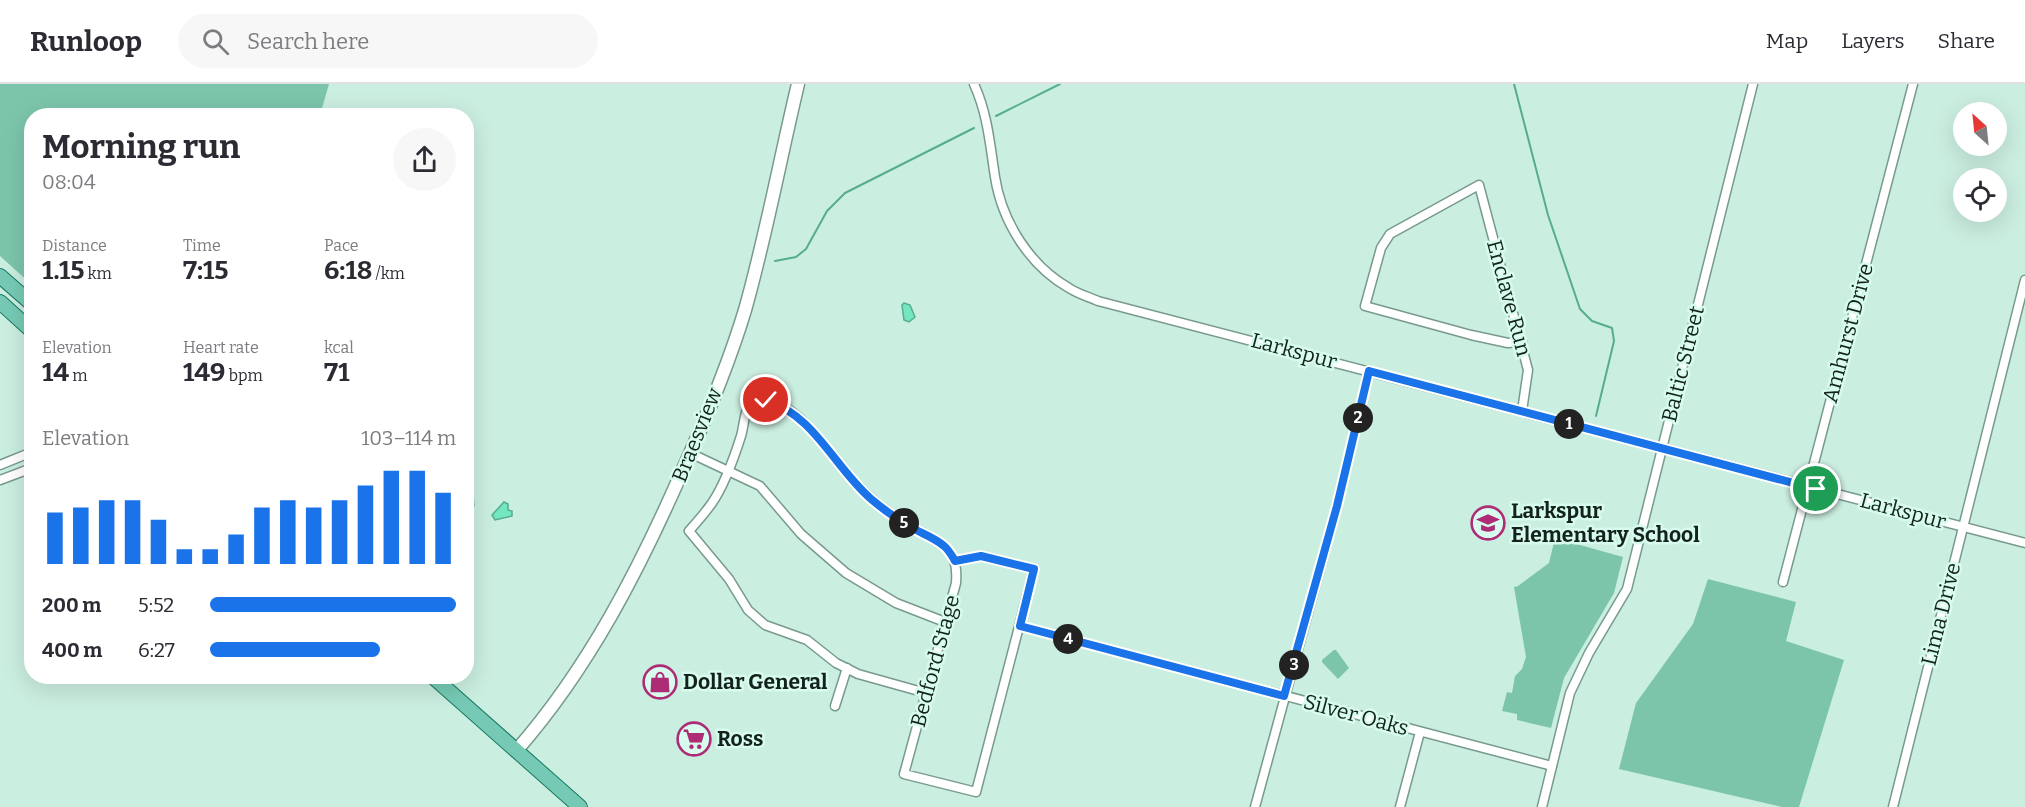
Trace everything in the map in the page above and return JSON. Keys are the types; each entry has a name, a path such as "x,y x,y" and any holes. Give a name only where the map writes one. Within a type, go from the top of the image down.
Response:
{"main road":[{"path":"0,276 24,297"},
{"path":"0,302 24,324"},
{"path":"441,684 580,807"}],"street":[{"name":"Braesview","path":"516,751 563,693 603,630 641,561 690,453 744,310 798,84"},
{"name":"Larkspur","path":"974,84 987,118 995,179 1006,216 1022,244 1043,269 1069,288 1098,301 2025,543"},
{"name":"Baltic Street","path":"1542,807 1575,680 1627,589 1753,84"},
{"name":"Amhurst Drive","path":"1783,582 1913,84"},
{"name":"Enclave Run","path":"1522,342 1508,343 1480,337 1365,306 1381,248 1390,234 1479,185 1522,342 1528,370 1522,411"},
{"name":"Lima Drive","path":"1893,807 2025,280"},
{"path":"1255,807 1337,506 1369,371"},
{"path":"926,693 873,680 847,668 807,640 776,630 755,617 745,606 729,579 689,531 712,503 741,437 747,410 753,402 766,400 797,416 871,499 908,525 937,541 949,551 955,561 981,556 1034,569 1020,626"},
{"path":"690,453 765,490 801,534 846,573 896,603 945,622"},
{"path":"0,465 24,455"},
{"path":"0,480 24,471"},
{"name":"Bedford Stage","path":"955,561 956,583 904,774 976,792 1020,626"},
{"name":"Silver Oaks","path":"1020,626 1552,766"},
{"path":"835,706 847,668"},
{"path":"1400,807 1420,732"}],"shaded area":[{"path":"0,84 329,84 322,108 24,108 24,278 0,256"},
{"path":"904,303 910,305 915,317 909,322 904,320 902,305"},
{"path":"504,502 508,504 508,510 512,511 512,516 495,520 492,515"},
{"path":"1555,538 1623,557 1614,593 1564,678 1551,728 1517,720 1517,714 1502,711 1507,692 1512,693 1515,676 1522,669 1526,657 1514,587 1549,563"},
{"path":"1708,579 1796,602 1786,641 1844,660 1799,807 1782,807 1619,769 1636,703 1693,624"},
{"path":"1334,650 1349,668 1338,679 1322,662"}],"waterway":[{"path":"996,116 1060,84"},
{"path":"1514,84 1548,215 1580,309 1592,321 1612,328 1614,341 1596,416"},
{"path":"775,261 796,257 806,249 827,211 845,193 974,128"}],"place":[{"name":"Larkspur Elementary School","path":"1488,523"},
{"name":"Dollar General","path":"660,682"},
{"name":"Ross","path":"694,739"}],"route":[{"path":"766,400 797,416 820,439 853,482 871,499 908,525 937,541 949,551 955,561 970,556 981,556 1034,569 1020,626 1284,696 1337,506 1369,371 1816,489"}]}
